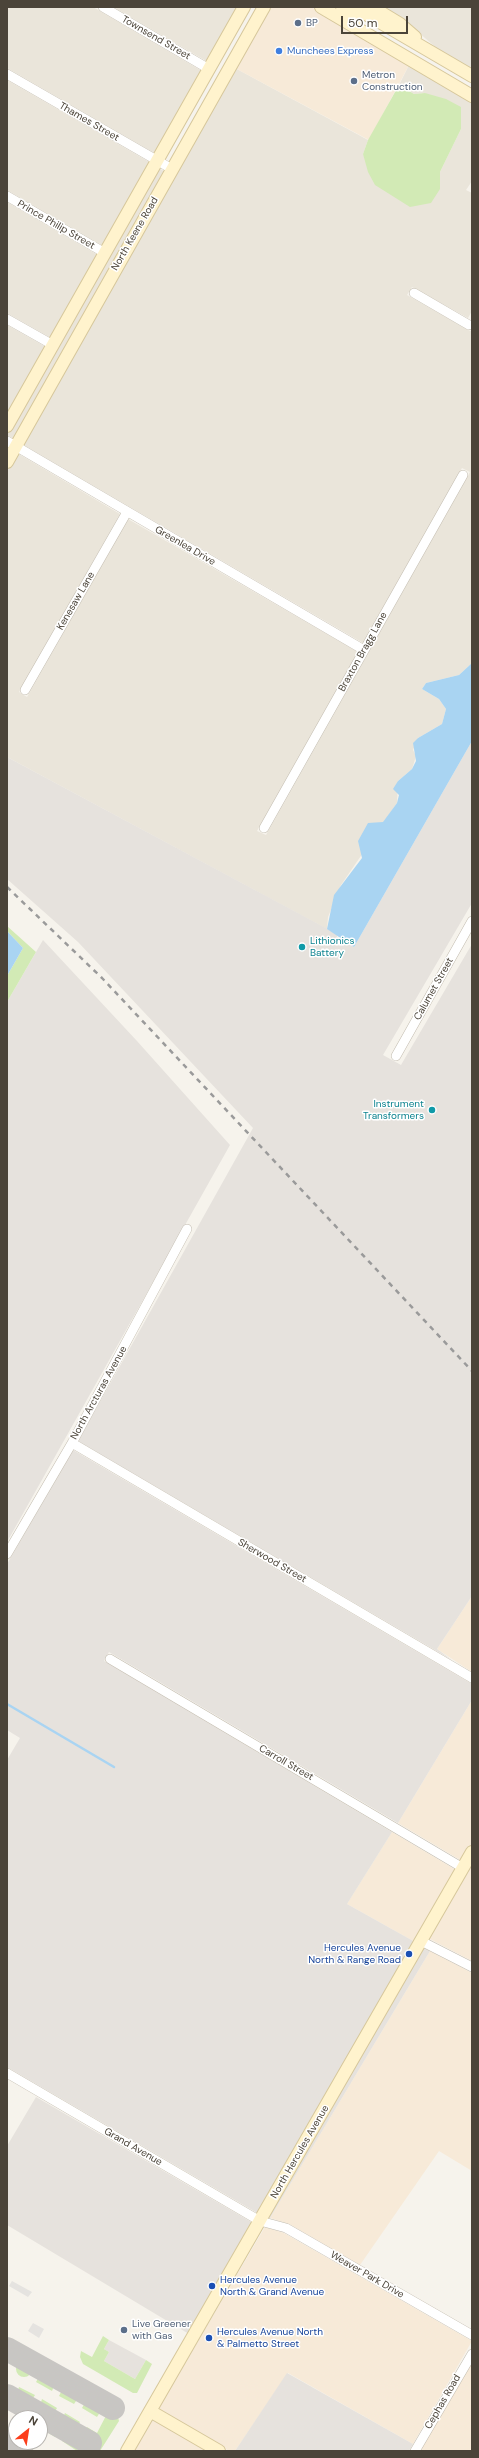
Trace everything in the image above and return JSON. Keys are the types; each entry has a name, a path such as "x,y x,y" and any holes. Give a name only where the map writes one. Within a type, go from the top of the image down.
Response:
{"main road":[{"name":"North Keene Road","path":"7,426 244,7"},
{"path":"200,120 216,79 256,7"},
{"name":"North Keene Road","path":"7,462 12,444 172,169 264,7"},
{"path":"321,7 472,96"},
{"path":"342,7 385,33 425,49"},
{"path":"354,7 472,76"},
{"path":"372,7 400,24 437,56"},
{"name":"North Hercules Avenue","path":"127,2451 472,1852"},
{"path":"150,2411 219,2451"}],"street":[{"name":"Townsend Street","path":"103,7 209,69"},
{"name":"Thames Street","path":"7,74 172,169"},
{"name":"Prince Philip Street","path":"7,196 105,253"},
{"path":"414,293 471,324"},
{"path":"7,319 53,345"},
{"name":"Greenlea Drive","path":"12,444 364,650"},
{"name":"Braxton Bragg Lane","path":"264,828 464,475"},
{"name":"Kenesaw Lane","path":"25,690 127,512"},
{"name":"Calumet Street","path":"396,1056 472,921"},
{"name":"North Arcturas Avenue","path":"7,1554 72,1444 187,1229"},
{"name":"Sherwood Street","path":"72,1444 472,1678"},
{"name":"Carroll Street","path":"110,1659 463,1868"},
{"path":"421,1941 472,1967"},
{"name":"Grand Avenue","path":"7,2074 260,2220"},
{"name":"Weaver Park Drive","path":"260,2220 286,2228 472,2335"},
{"name":"Cephas Road","path":"415,2451 472,2354"}],"shaded area":[{"path":"7,7 93,7 202,71 156,154 7,68"},
{"path":"113,7 239,7 208,62"},
{"path":"269,7 311,7 409,65 369,140 235,68"},
{"path":"382,7 472,7 472,70 440,51 403,19"},
{"path":"409,65 472,102 472,181 466,190 472,193 472,311 468,318 412,287 407,295 472,332 472,663 459,675 426,683 422,689 439,699 446,709 442,724 418,738 413,750 416,756 412,769 398,781 397,803 341,885 328,917 327,929 7,757 7,472 17,453 120,514 19,692 27,697 128,519 358,652 257,831 266,835 470,472 462,468 363,643 22,444 235,68 368,140 363,154 439,189 440,172 461,129 425,93 414,94 399,85"},
{"path":"7,80 151,163 103,246 7,190"},
{"path":"159,168 165,172 14,439 7,435"},
{"path":"7,202 98,255 51,338 7,313"},
{"path":"7,325 46,347 7,417"},
{"path":"472,741 472,903 383,1055 401,1065 472,944 472,1596 437,1649 452,1660 78,1441 253,1128 78,942 7,879 7,757 337,934 337,937 354,947"},
{"path":"43,940 137,1041 230,1145 7,1542 7,1002"},
{"path":"73,1450 472,1684 472,1700 398,1823 109,1652 104,1661 392,1832 347,1904 415,1942 259,2214 7,2067 7,1760 20,1738 7,1730 7,1564"},
{"path":"472,1596 472,1672 437,1649"},
{"path":"472,1700 472,1843 462,1861 398,1823"},
{"path":"392,1832 456,1870 415,1942 347,1904"},
{"path":"470,1865 472,1866 472,1961 428,1938"},
{"path":"423,1947 430,1951 270,2218 267,2217"},
{"path":"430,1951 472,1973 472,2171 439,2151 360,2265 289,2224 270,2218"},
{"path":"36,2097 253,2223 189,2334 7,2225 7,2146"},
{"path":"265,2227 284,2233 472,2341 413,2444 288,2373 235,2451 229,2451 158,2409"},
{"path":"12,2281 32,2292 28,2297 9,2286"},
{"path":"33,2323 44,2329 39,2338 28,2331"},
{"path":"109,2340 146,2360 135,2379 104,2361 109,2352 104,2349"},
{"path":"472,2362 472,2451 425,2451 421,2449"},
{"path":"287,2373 413,2444 409,2451 235,2451"},
{"path":"152,2418 208,2451 133,2451"}],"green space":[{"path":"399,85 414,94 425,93 446,99 461,107 461,129 440,172 440,189 431,203 410,207 375,185 368,172 363,154 368,140"},
{"path":"7,926 36,952 7,1002 7,976 23,948 7,931"},
{"path":"103,2336 109,2340 104,2349 109,2352 104,2361 135,2379 146,2360 152,2364 137,2393 133,2393 83,2364 80,2357 81,2351 92,2357"},
{"path":"7,2338 113,2399 119,2421 100,2451 87,2451 93,2441 82,2434 87,2427 97,2433 110,2408 112,2409 114,2406 7,2345"},
{"path":"24,2361 31,2366 32,2369 27,2376 24,2377 17,2372 16,2369 21,2362"},
{"path":"41,2373 56,2381 52,2391 36,2382"},
{"path":"64,2386 80,2395 74,2404 59,2396"},
{"path":"19,2387 35,2395 30,2403 16,2396"},
{"path":"42,2399 57,2408 52,2417 48,2415 48,2410 39,2409"},
{"path":"87,2399 101,2406 102,2409 97,2417 82,2408"},
{"path":"65,2413 80,2422 76,2429 74,2430 61,2422"},
{"path":"48,2423 58,2429 55,2437 48,2433"},
{"path":"68,2435 80,2442 77,2451 62,2441"}],"water":[{"path":"472,663 472,741 354,947 327,929 334,895 362,858 358,841 368,823 383,822 397,803 399,795 393,789 398,781 412,769 416,761 413,743 418,738 442,724 446,709 439,699 422,689 426,683 459,675"},
{"path":"7,931 23,948 7,976"}],"waterway":[{"path":"7,1704 114,1767"}],"taxiway":[{"path":"7,2349 113,2408"},
{"path":"7,2396 90,2443"},
{"path":"7,2443 21,2451"}],"railway":[{"path":"7,887 102,978 472,1371"}],"place":[{"name":"BP","path":"298,23"},
{"name":"Munchees Express","path":"279,51"},
{"name":"Metron Construction","path":"354,81"},
{"name":"Lithionics Battery","path":"302,947"},
{"name":"Instrument Transformers","path":"432,1110"},
{"name":"Hercules Avenue North & Range Road","path":"409,1954"},
{"name":"Hercules Avenue North & Grand Avenue","path":"212,2286"},
{"name":"Live Greener with Gas","path":"124,2330"},
{"name":"Hercules Avenue North & Palmetto Street","path":"209,2338"}]}
